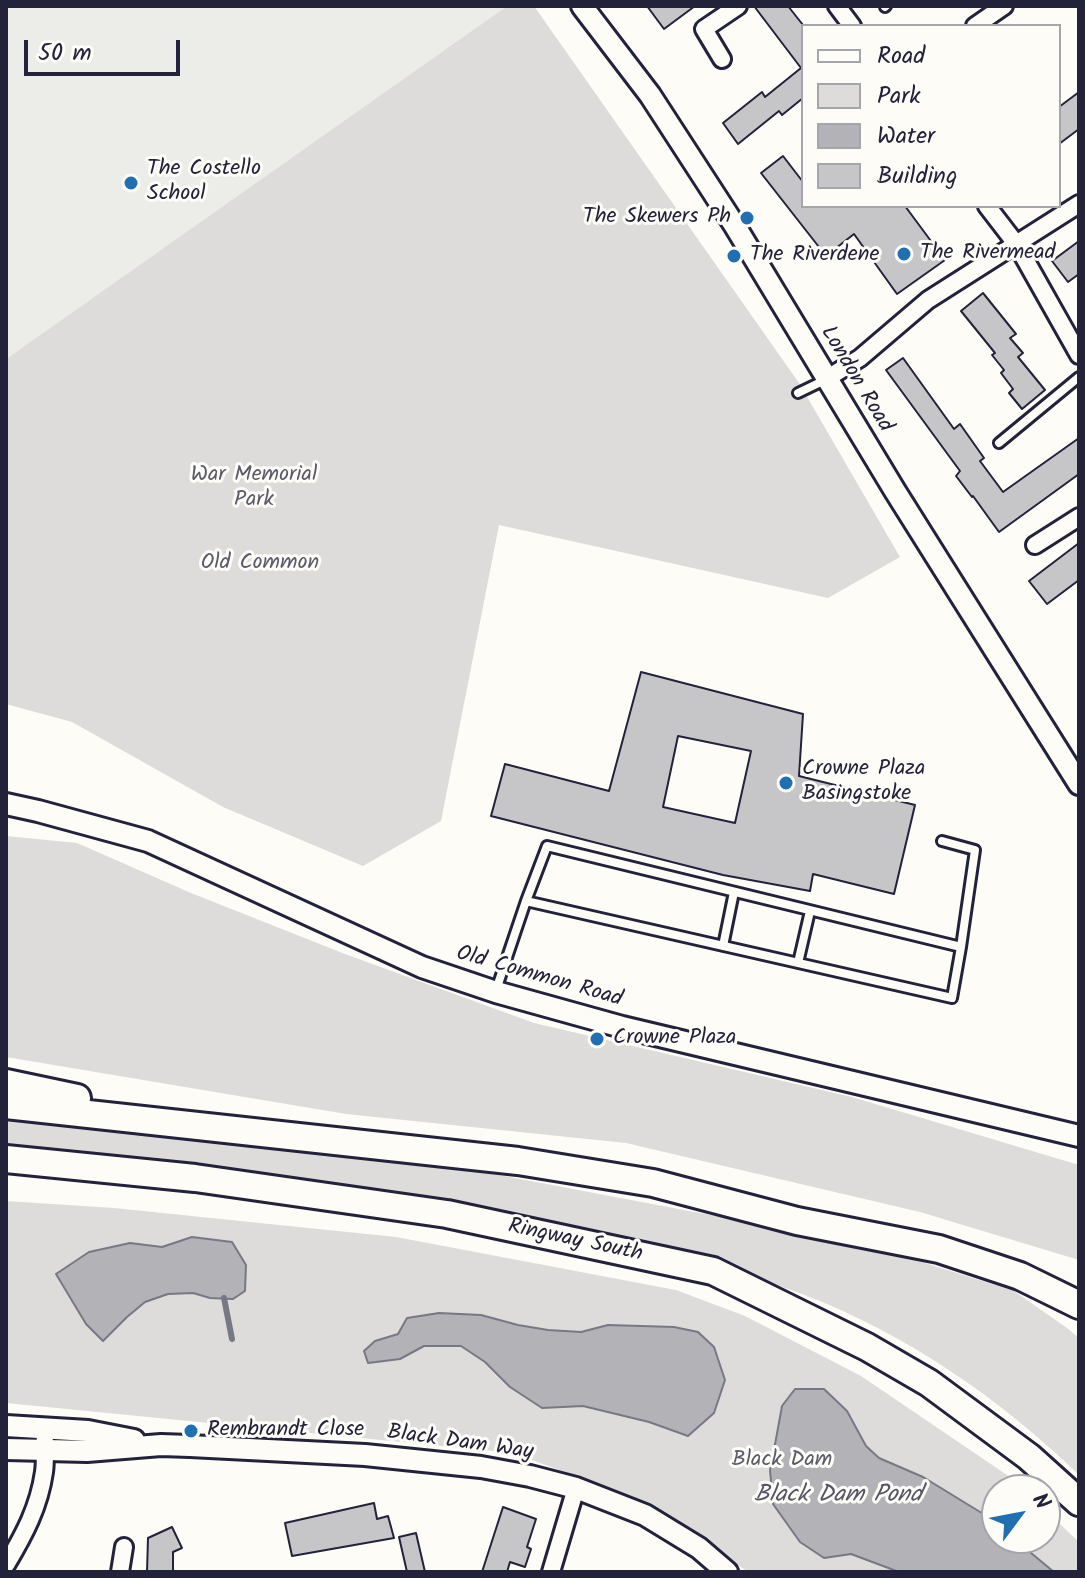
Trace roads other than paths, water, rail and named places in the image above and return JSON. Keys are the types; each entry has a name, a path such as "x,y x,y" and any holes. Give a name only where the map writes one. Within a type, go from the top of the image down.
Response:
{"main road":[{"path":"6,1083 235,1131"},
{"path":"6,1105 518,1161 653,1183 797,1221 939,1249 1020,1276 1079,1305"},
{"name":"Ringway South","path":"6,1159 195,1178 447,1214 713,1271 867,1347 929,1383 1029,1457 1079,1502"},
{"path":"6,1173 195,1178"}],"street":[{"name":"London Road","path":"582,6 650,95 735,226 826,379 1079,784"},
{"path":"722,59 704,29 738,6"},
{"path":"837,6 850,24"},
{"path":"979,17 1004,6"},
{"path":"826,379 860,358 928,300 1079,204"},
{"path":"989,208 1017,245 1077,347"},
{"path":"1035,545 1079,517"},
{"name":"Old Common Road","path":"6,804 148,841 422,967 496,992 622,1027 1079,1136"},
{"name":"Black Dam Way","path":"6,1426 88,1431 161,1445"},
{"path":"7,1569 39,1498 45,1470 45,1428"},
{"name":"Black Dam Way","path":"6,1449 87,1451 161,1445 365,1455 481,1467 576,1488 645,1515 699,1548 727,1572"},
{"path":"551,1572 576,1488"},
{"path":"120,1572 124,1547"}],"lane":[{"path":"999,443 1079,377"},
{"path":"798,393 826,379"},
{"path":"526,901 952,998 975,850 942,841"},
{"path":"496,992 547,846 961,947"},
{"path":"723,946 734,892"},
{"path":"798,963 810,911"}],"water":[{"path":"192,1237 232,1242 246,1265 245,1291 233,1299 210,1298 193,1293 168,1294 145,1302 103,1341 86,1324 56,1274 89,1252 130,1243 162,1247"},
{"path":"439,1313 481,1315 548,1330 581,1332 608,1325 674,1327 698,1332 714,1347 725,1380 714,1413 688,1436 649,1422 583,1406 542,1408 510,1387 485,1362 461,1346 424,1346 400,1359 368,1363 364,1351 375,1341 398,1334 407,1318"},
{"name":"Black Dam Pond","path":"795,1389 824,1389 847,1411 866,1446 879,1458 923,1477 981,1513 981,1554 1032,1554 1054,1572 899,1572 851,1554 824,1558 800,1542 773,1504 770,1470 782,1406"}],"waterway":[{"path":"224,1298 232,1339"}],"place":[{"name":"The Costello School","path":"131,183"},
{"name":"The Skewers Ph","path":"747,218"},
{"name":"The Rivermead","path":"904,254"},
{"name":"The Riverdene","path":"734,256"},
{"name":"Crowne Plaza Basingstoke","path":"786,783"},
{"name":"Crowne Plaza","path":"597,1039"},
{"name":"Rembrandt Close","path":"191,1431"}],"park label":[{"name":"War Memorial Park","path":"254,488"},
{"name":"Old Common","path":"260,564"},
{"name":"Black Dam","path":"782,1461"}]}
